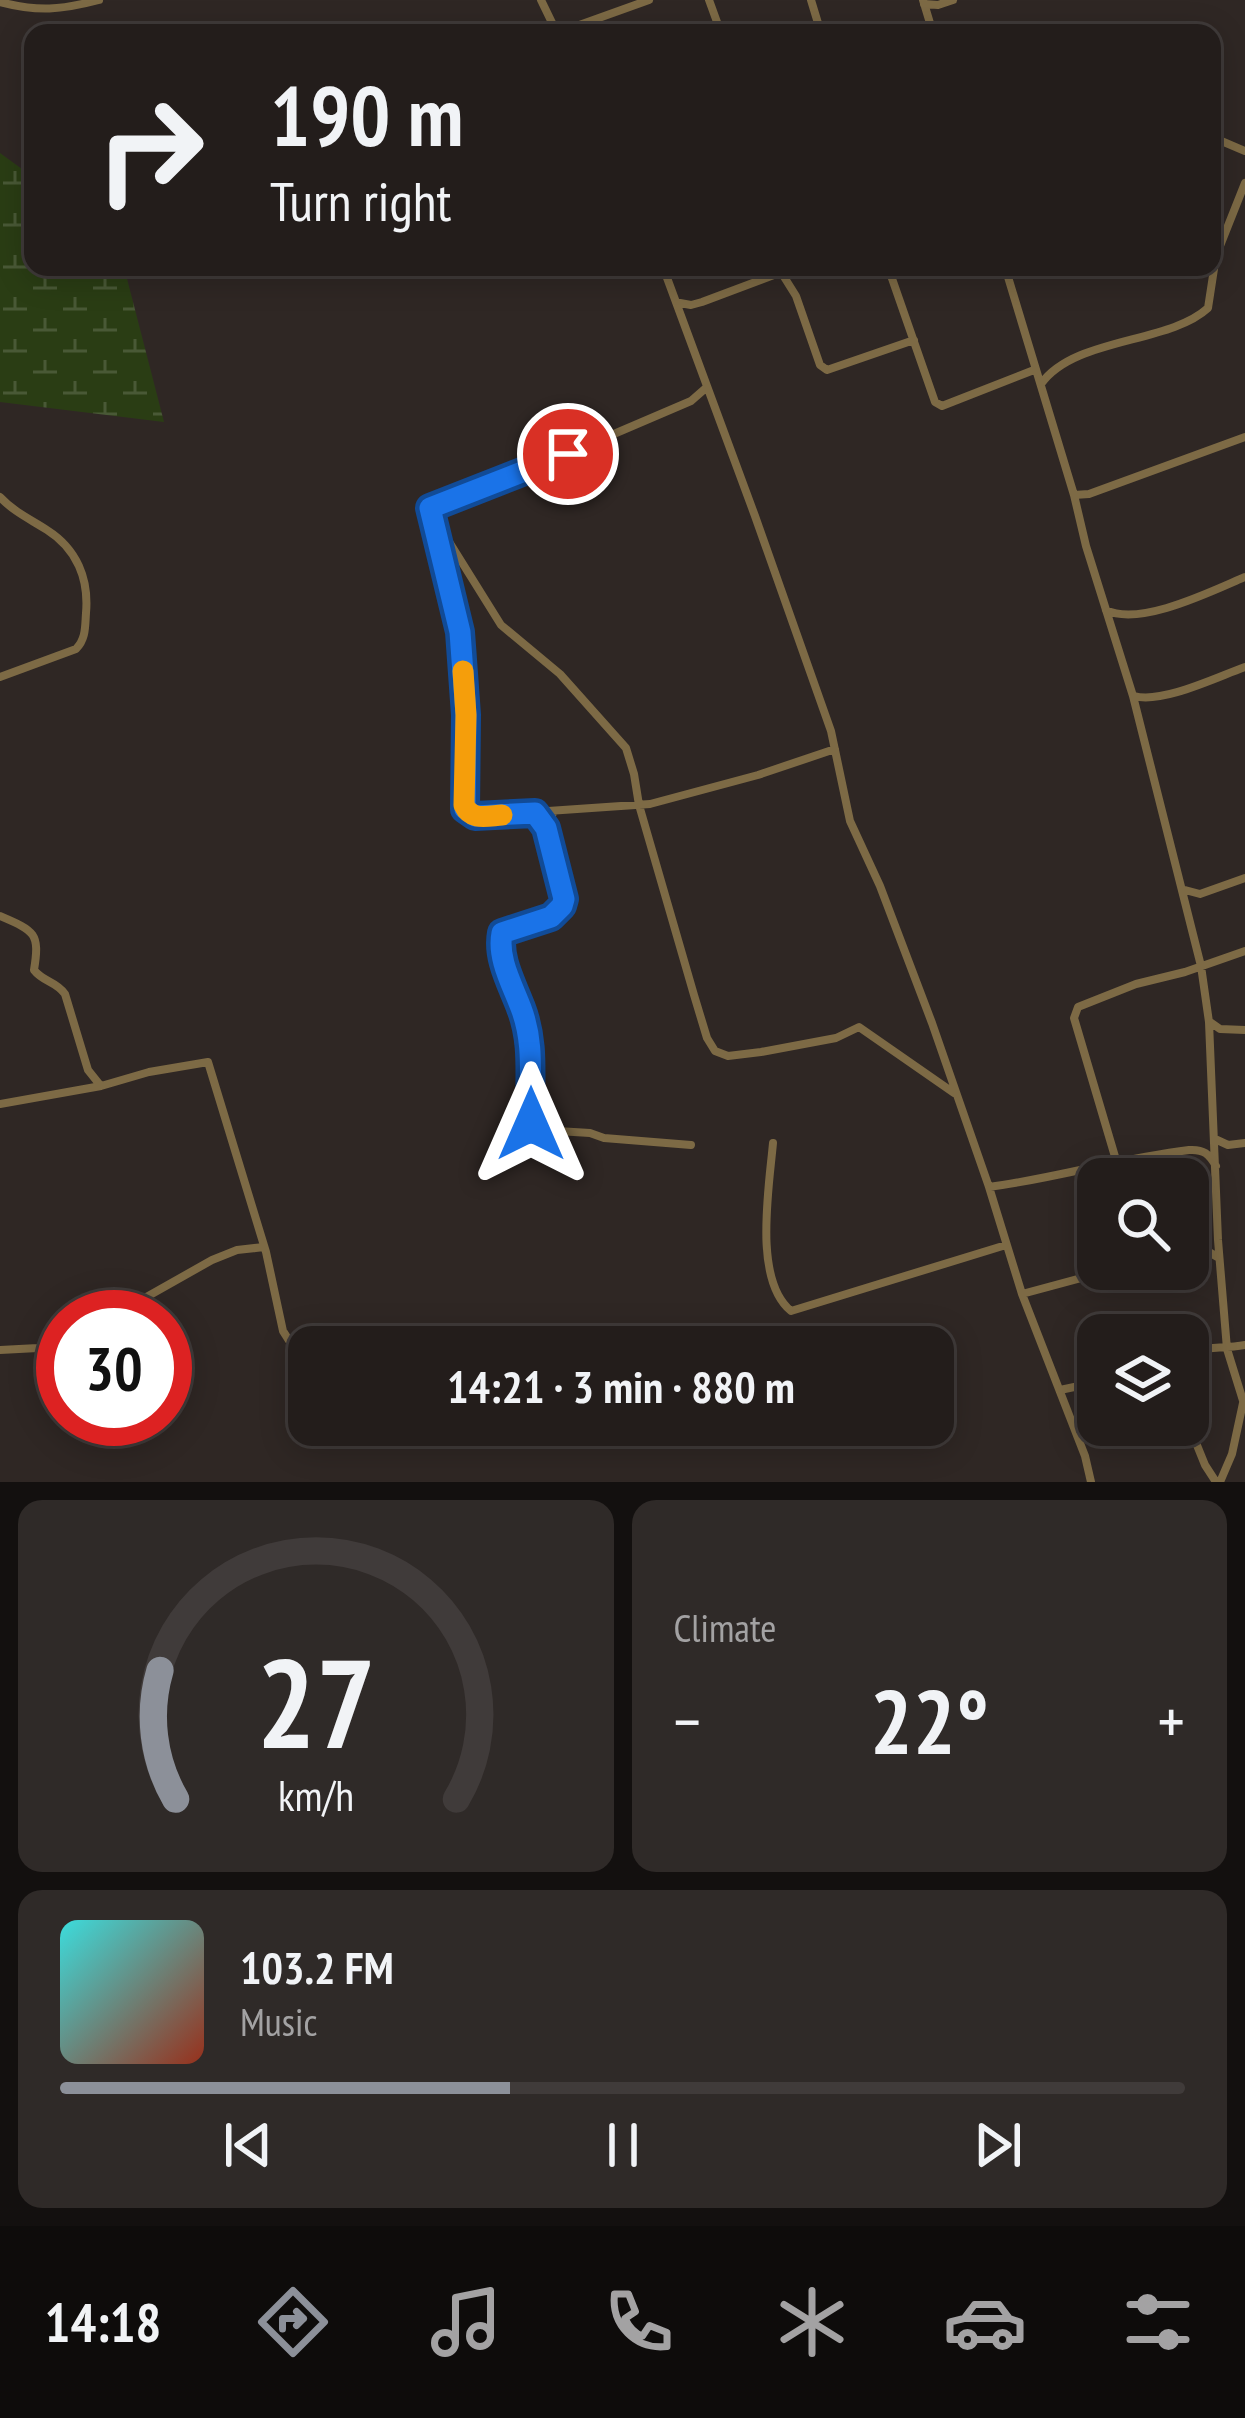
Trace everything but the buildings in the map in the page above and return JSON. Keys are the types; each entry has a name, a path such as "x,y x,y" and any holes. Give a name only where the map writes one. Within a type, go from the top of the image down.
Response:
{"street":[{"path":"0,2 43,10 99,0"},
{"path":"582,24 649,0"},
{"path":"923,2 938,5 953,0"},
{"path":"1221,243 1245,183"},
{"path":"667,276 785,599 835,749 850,821 932,1023 1022,1294 1091,1482"},
{"path":"678,302 691,305 770,276"},
{"path":"784,276 796,296 820,365 827,370 914,340"},
{"path":"891,276 935,402 942,406 1034,369 1049,373"},
{"path":"1007,276 1079,495 1076,507 1105,609 1113,618 1201,966 1209,1022 1227,1349 1244,1404 1232,1454 1218,1482"},
{"path":"1040,386 1049,373 1107,346 1184,322 1208,308 1213,276"},
{"path":"684,319 691,305"},
{"path":"708,386 698,398 430,508 460,632 465,809 475,816 664,802 835,749"},
{"path":"1079,495 1245,437"},
{"path":"0,497 69,549 88,592 83,642 76,649 0,677"},
{"path":"439,503 448,540 501,625 560,674 626,748 635,802 707,1038 715,1051 728,1056 761,1052 836,1038 859,1027 956,1094"},
{"path":"1113,618 1169,609 1245,577"},
{"path":"1133,696 1146,699 1245,667"},
{"path":"535,813 546,828 564,899 551,917 502,933 500,942 531,1043 531,1124 542,1130 691,1145"},
{"path":"546,828 553,813"},
{"path":"1187,910 1200,894 1245,878"},
{"path":"1184,889 1200,894"},
{"path":"0,916 37,939 34,970 59,985 88,1070 101,1086"},
{"path":"1115,1158 1075,1013 1082,1004 1136,984 1245,951"},
{"path":"1209,1022 1220,1029 1245,1030"},
{"path":"0,1104 208,1062 288,1339"},
{"path":"1215,1138 1228,1144 1245,1143"},
{"path":"1131,1158 1199,1149 1215,1138"},
{"path":"773,1144 768,1247 776,1292 791,1311 1006,1245"},
{"path":"1199,1149 1217,1166"},
{"path":"991,1193 1077,1169"},
{"path":"1209,1244 1218,1235"},
{"path":"162,1290 212,1260 237,1250 264,1247"},
{"path":"1209,1252 1220,1259"},
{"path":"1022,1294 1077,1279"},
{"path":"1209,1348 1245,1346"},
{"path":"0,1350 36,1348"},
{"path":"1060,1390 1077,1386"},
{"path":"1200,1446 1218,1482"}],"green space":[{"path":"0,153 24,170 24,276 126,276 164,422 0,402"}],"slow traffic":[{"path":"463,671 465,809 475,816 502,815"}],"route":[{"path":"531,1124 529,1030 500,942 502,933 551,917 564,899 546,828 535,813 475,816 465,809 466,715 460,632 430,508 568,454"}]}
